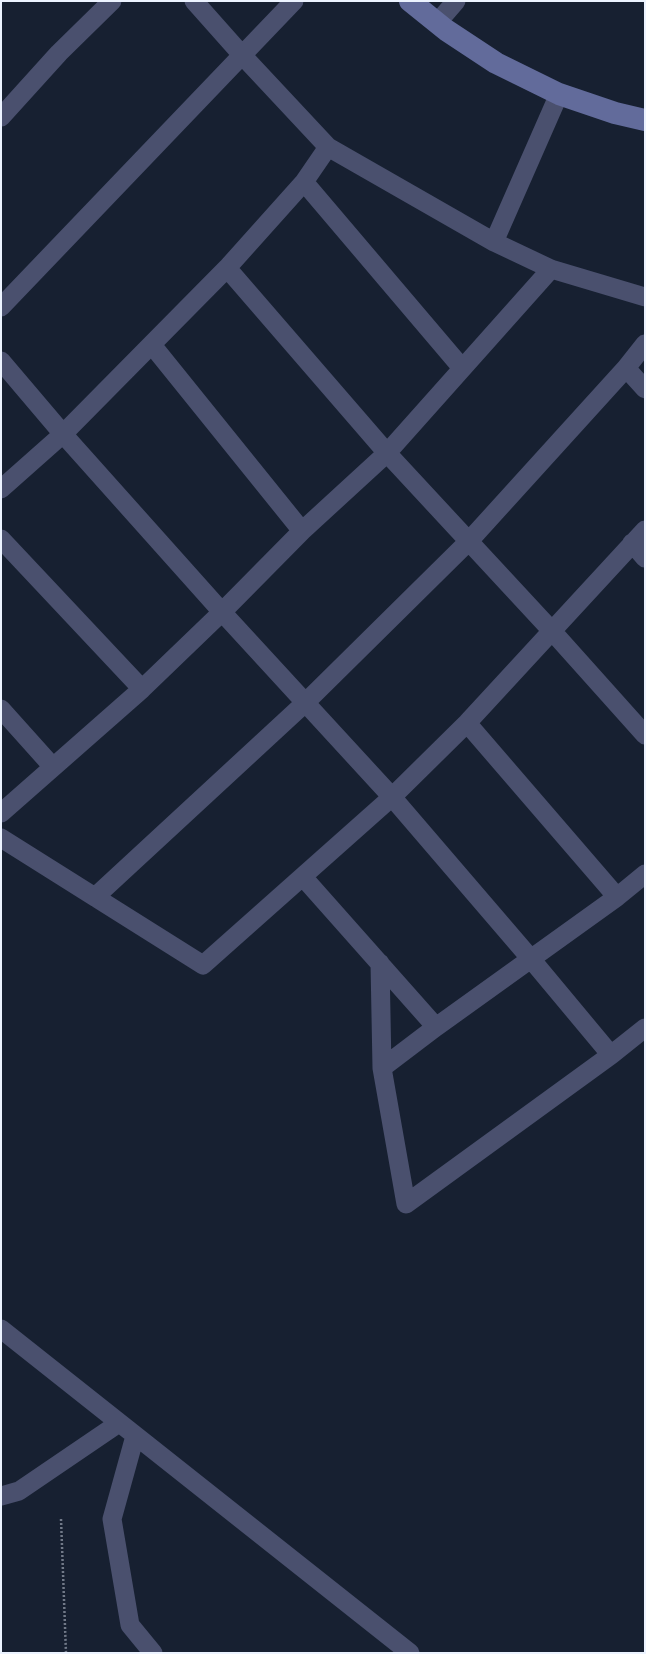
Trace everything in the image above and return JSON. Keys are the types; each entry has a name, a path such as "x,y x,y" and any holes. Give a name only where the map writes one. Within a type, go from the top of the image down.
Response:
{"street":[{"path":"1,117 59,53 112,1"},
{"path":"194,1 328,147 494,242 551,269 645,297"},
{"path":"1,307 294,1"},
{"path":"410,1 437,23 496,62 559,94 615,113 645,120"},
{"path":"437,23 456,1"},
{"path":"494,242 559,94"},
{"path":"1,489 63,434 227,268 304,182 328,147"},
{"path":"304,182 462,368"},
{"path":"227,268 387,453 552,631 645,735"},
{"path":"1,813 142,688 222,612 302,531 387,453 551,269"},
{"path":"95,897 306,702 469,541 626,368 645,344"},
{"path":"152,345 302,531"},
{"path":"1,362 63,434 222,612 392,797 611,1054"},
{"path":"626,368 645,389"},
{"path":"639,537 645,558"},
{"path":"1,838 203,965 392,797 467,723 639,537"},
{"path":"1,539 142,688"},
{"path":"1,709 53,767"},
{"path":"467,723 618,897"},
{"path":"382,1068 436,1027 618,897 645,874"},
{"path":"303,877 436,1027"},
{"path":"380,963 382,1068 406,1204 645,1028"},
{"path":"1,1329 410,1653"},
{"path":"1,1496 19,1491 119,1423"},
{"path":"135,1436 112,1519 130,1625 153,1653"}],"path":[{"path":"61,1519 66,1653"}]}
